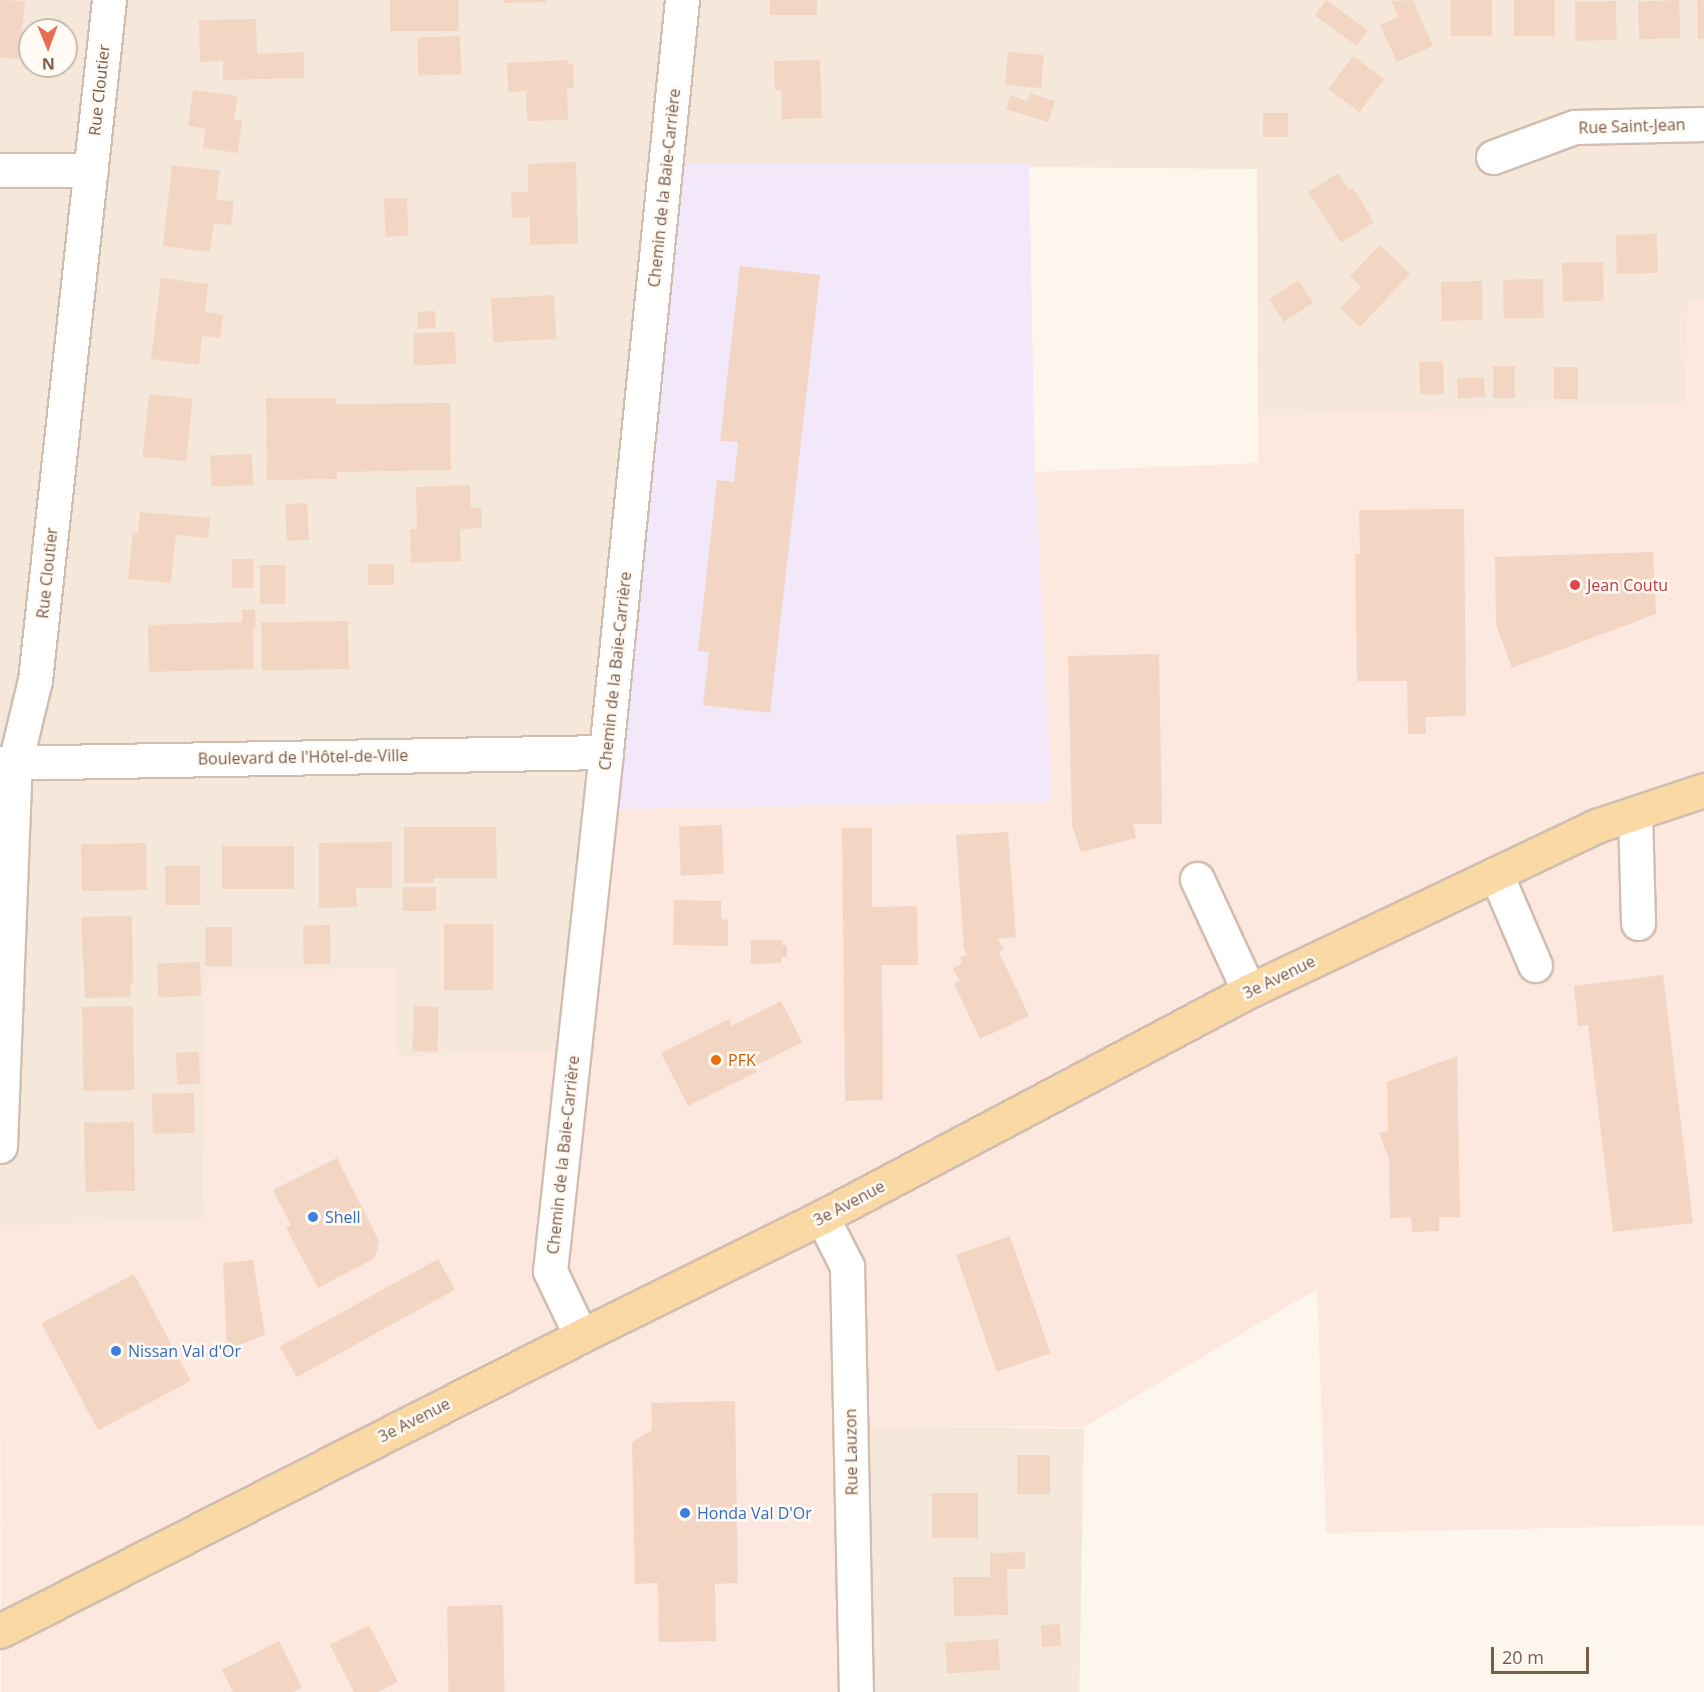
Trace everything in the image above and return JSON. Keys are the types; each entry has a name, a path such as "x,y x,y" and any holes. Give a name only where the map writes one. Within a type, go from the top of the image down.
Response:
{"main road":[{"name":"3e Avenue","path":"0,1631 580,1336 822,1217 1249,991 1596,826 1704,790"}],"street":[{"name":"Rue Cloutier","path":"0,1146 8,763 35,680 92,170 108,0"},
{"name":"Chemin de la Baie-Carrière","path":"580,1336 550,1271 606,752 682,0"},
{"name":"Rue Saint-Jean","path":"1493,157 1574,127 1704,124"},
{"path":"0,170 92,170"},
{"name":"Boulevard de l'Hôtel-de-Ville","path":"8,763 606,752"},
{"path":"1635,814 1638,923"},
{"path":"1497,874 1535,965"},
{"path":"1197,879 1249,991"},
{"name":"Rue Lauzon","path":"822,1217 847,1266 856,1692"}],"shaded area":[{"path":"0,0 1704,0 1704,300 1688,300 1686,403 1258,416 1257,169 668,164 589,1049 397,1057 205,971 203,1220 0,1226"},
{"path":"667,164 1029,164 1035,472 1052,802 614,809"},
{"path":"1688,300 1704,300 1704,1525 1326,1533 1317,1289 1084,1427 858,1425 862,1692 1,1692 0,1226 203,1220 205,970 394,968 398,1057 588,1049 614,809 1051,802 1035,472 1258,463 1258,416 1686,403"},
{"path":"858,1425 1084,1429 1079,1692 853,1692"}],"building":[{"path":"0,0 25,1 23,18 18,18 18,59 0,57"},
{"path":"390,0 459,0 459,31 390,31"},
{"path":"504,0 546,0 546,2 504,3"},
{"path":"770,0 817,0 817,15 770,15"},
{"path":"1326,0 1368,31 1357,46 1315,15"},
{"path":"1413,0 1433,46 1397,62 1380,25 1398,17 1391,1"},
{"path":"1451,0 1492,0 1492,36 1451,36"},
{"path":"1514,0 1555,0 1555,36 1514,36"},
{"path":"1679,0 1680,38 1639,39 1638,1"},
{"path":"1697,0 1704,0 1704,39 1698,39"},
{"path":"1616,1 1617,40 1576,41 1575,2"},
{"path":"256,19 257,54 304,52 304,78 223,80 223,61 200,62 199,20"},
{"path":"460,36 461,74 418,75 417,38"},
{"path":"1008,52 1044,55 1041,88 1005,85"},
{"path":"1353,56 1384,79 1359,112 1328,89"},
{"path":"568,60 569,64 573,64 574,88 567,88 568,120 527,121 526,91 508,92 507,63"},
{"path":"820,60 822,118 782,119 781,90 775,90 774,61"},
{"path":"193,90 238,96 234,120 242,121 238,153 203,148 205,129 188,126"},
{"path":"1030,93 1055,101 1048,122 1006,109 1010,95 1027,101"},
{"path":"1263,113 1288,113 1288,137 1263,137"},
{"path":"576,162 578,244 530,245 530,217 512,218 511,192 528,192 528,164"},
{"path":"172,165 220,171 216,199 234,202 231,225 214,223 210,252 163,246"},
{"path":"1338,173 1349,190 1353,188 1374,222 1341,243 1308,192"},
{"path":"407,198 408,236 385,237 384,199"},
{"path":"1657,234 1658,273 1617,274 1616,235"},
{"path":"1380,245 1410,274 1360,327 1340,308 1361,287 1350,276"},
{"path":"1603,262 1604,301 1563,302 1562,263"},
{"path":"740,266 820,275 770,713 703,705 709,652 698,651 717,480 734,482 738,442 720,441"},
{"path":"161,278 208,284 205,312 223,315 220,338 202,336 199,365 151,359"},
{"path":"1543,279 1544,318 1504,319 1503,280"},
{"path":"1298,280 1313,302 1284,322 1269,300"},
{"path":"1482,281 1483,320 1442,321 1441,282"},
{"path":"554,295 556,339 493,342 491,298"},
{"path":"435,311 436,328 418,329 417,312"},
{"path":"455,332 456,364 414,365 413,333"},
{"path":"1443,361 1444,394 1420,395 1419,362"},
{"path":"1493,366 1515,366 1515,398 1493,398"},
{"path":"1554,367 1578,367 1578,399 1554,399"},
{"path":"1484,377 1485,397 1458,398 1457,378"},
{"path":"149,394 193,399 186,461 142,457"},
{"path":"266,398 336,398 336,404 450,403 451,470 337,472 337,479 267,480"},
{"path":"252,454 253,485 211,486 210,455"},
{"path":"470,485 471,508 481,507 482,528 460,529 461,561 411,563 410,529 417,529 416,487"},
{"path":"307,503 309,540 287,541 285,504"},
{"path":"1464,509 1466,716 1425,717 1426,734 1408,734 1407,681 1357,681 1355,554 1360,554 1359,510"},
{"path":"140,512 210,518 208,538 176,535 171,583 128,579 133,532 138,533"},
{"name":"Jean Coutu","path":"1653,552 1656,614 1512,668 1496,625 1495,557"},
{"path":"232,559 253,559 253,588 232,588"},
{"path":"368,564 394,564 394,585 368,585"},
{"path":"260,565 285,565 285,604 260,604"},
{"path":"255,609 254,669 149,672 148,625 242,622 242,610"},
{"path":"348,621 349,669 262,671 261,623"},
{"path":"1159,654 1162,824 1133,824 1136,838 1081,852 1072,825 1068,656"},
{"path":"722,825 724,874 681,875 679,827"},
{"path":"404,827 496,827 497,878 434,878 434,883 404,883"},
{"path":"842,828 872,828 872,907 917,906 918,965 882,965 883,1100 845,1101"},
{"path":"1008,832 1016,937 998,939 1004,950 999,952 1029,1016 980,1039 954,984 960,981 953,968 962,964 960,957 967,954 964,949 956,835"},
{"path":"392,842 392,888 356,888 357,907 319,908 319,843"},
{"path":"146,843 147,890 82,891 81,844"},
{"path":"222,846 294,846 294,889 222,889"},
{"path":"165,866 200,866 200,905 165,905"},
{"path":"403,887 436,887 436,911 403,911"},
{"path":"674,900 721,901 721,919 728,920 728,946 673,945"},
{"path":"132,916 133,984 130,984 131,997 85,998 81,917"},
{"path":"444,924 493,924 493,990 444,990"},
{"path":"303,925 330,925 331,964 304,964"},
{"path":"205,927 232,927 232,966 205,966"},
{"path":"751,940 782,940 782,945 787,945 787,957 781,957 781,963 751,964"},
{"path":"200,962 201,996 158,997 157,964"},
{"path":"1663,975 1693,1223 1613,1232 1588,1025 1578,1026 1574,986"},
{"name":"PFK","path":"781,1001 802,1042 754,1067 757,1072 688,1106 661,1053 729,1019 732,1026"},
{"path":"133,1006 134,1090 83,1091 82,1007"},
{"path":"414,1006 439,1007 437,1052 412,1051"},
{"path":"199,1052 200,1084 177,1085 176,1053"},
{"path":"1457,1056 1460,1217 1439,1217 1439,1231 1412,1232 1411,1217 1390,1218 1389,1159 1379,1133 1388,1131 1387,1082"},
{"path":"194,1093 195,1133 153,1134 152,1094"},
{"path":"134,1122 135,1191 85,1192 84,1123"},
{"path":"337,1158 379,1241 375,1258 318,1288 286,1228 291,1225 273,1190"},
{"path":"1010,1236 1050,1353 996,1372 956,1255"},
{"path":"438,1259 455,1290 297,1377 280,1347"},
{"path":"253,1260 265,1335 227,1350 223,1263"},
{"name":"Nissan Val d'Or","path":"134,1274 191,1381 98,1430 41,1323"},
{"name":"Honda Val D'Or","path":"735,1401 738,1583 715,1584 716,1641 659,1642 658,1583 635,1584 632,1442 652,1430 651,1403"},
{"path":"1017,1455 1050,1455 1050,1494 1017,1494"},
{"path":"932,1493 978,1493 978,1538 932,1538"},
{"path":"1025,1552 1025,1569 1007,1569 1008,1615 954,1616 953,1577 990,1577 990,1553"},
{"path":"503,1605 505,1692 449,1692 447,1606"},
{"path":"1060,1624 1061,1646 1042,1647 1041,1625"},
{"path":"369,1625 398,1682 378,1692 354,1692 330,1645"},
{"path":"998,1639 1000,1670 947,1674 945,1643"},
{"path":"279,1641 302,1687 293,1692 233,1692 222,1670"}],"place":[{"name":"Jean Coutu","path":"1575,585"},
{"name":"PFK","path":"716,1060"},
{"name":"Shell","path":"313,1217"},
{"name":"Nissan Val d'Or","path":"116,1351"},
{"name":"Honda Val D'Or","path":"685,1513"}]}
